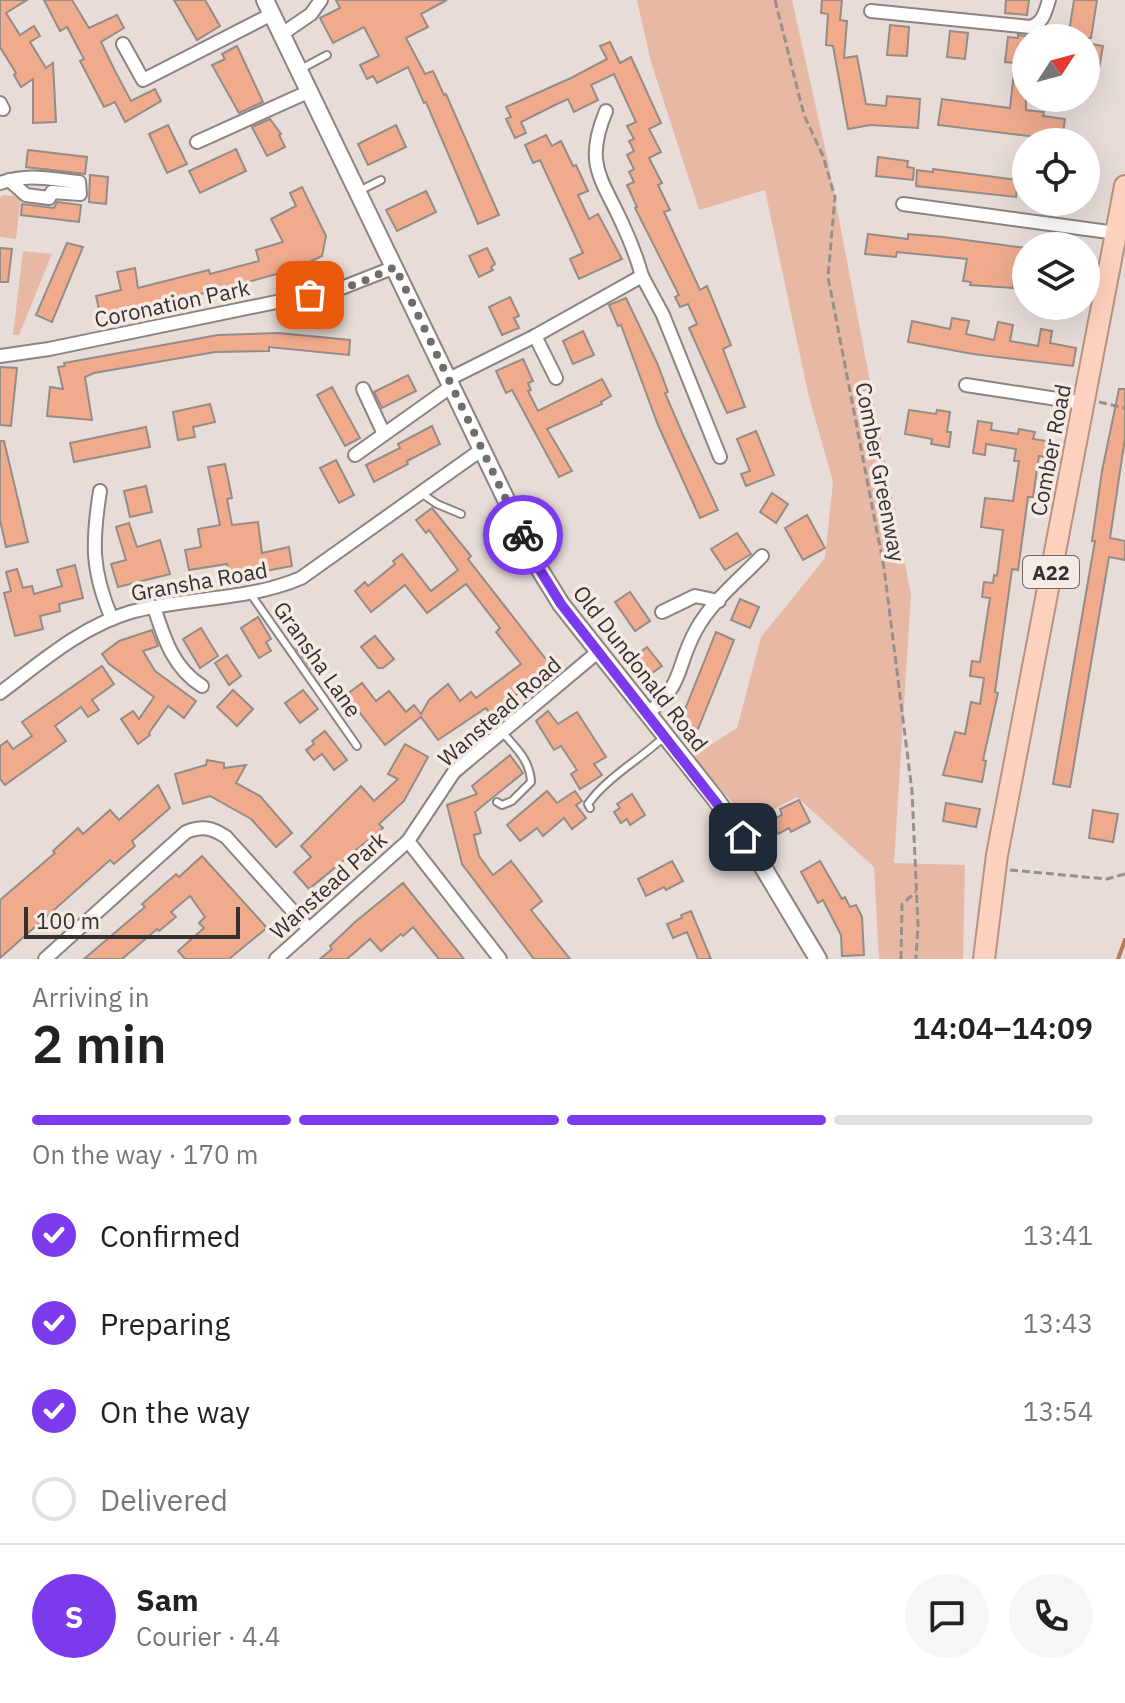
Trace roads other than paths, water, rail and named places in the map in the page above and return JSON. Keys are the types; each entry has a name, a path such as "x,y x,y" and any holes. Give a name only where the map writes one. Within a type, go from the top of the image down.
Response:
{"highway":[{"name":"Comber Road","path":"984,959 994,869 1125,186"}],"street":[{"path":"282,34 311,14 321,0"},
{"path":"871,11 1030,27 1038,25 1049,0"},
{"path":"123,44 143,80 269,7"},
{"name":"Old Dundonald Road","path":"269,7 540,570 561,604 757,857 818,959"},
{"path":"197,142 310,91"},
{"path":"606,111 598,132 596,169 600,183 622,222 642,276 663,315 720,457"},
{"path":"22,176 79,182 80,194 52,192 49,198 26,195 5,182 22,176"},
{"path":"903,204 1116,233"},
{"name":"Coronation Park","path":"0,356 49,349 339,289 395,267"},
{"path":"355,455 451,382 642,276"},
{"path":"535,336 556,378"},
{"path":"966,385 1083,401"},
{"path":"363,389 384,434"},
{"name":"Gransha Road","path":"0,693 68,642 112,619 154,607 250,593 301,578 481,450"},
{"path":"100,491 93,536 94,559 112,619"},
{"path":"647,714 665,699 676,684 696,630 762,556"},
{"path":"662,612 695,596 719,601"},
{"path":"154,607 178,665 202,686"},
{"name":"Wanstead Road","path":"408,841 454,772 599,651"},
{"path":"45,959 186,832 200,827 214,829 226,837 308,928"},
{"path":"408,841 500,959"},
{"name":"Wanstead Park","path":"276,959 408,841"}],"lane":[{"path":"299,70 327,55"},
{"path":"358,191 381,180"},
{"path":"421,493 461,514"},
{"name":"Gransha Lane","path":"250,593 357,746"},
{"path":"497,802 502,805 512,801 531,782 530,769 521,753 502,732"},
{"path":"590,808 588,804 595,793 665,736"}],"waterway":[{"path":"1118,959 1125,940"}]}
